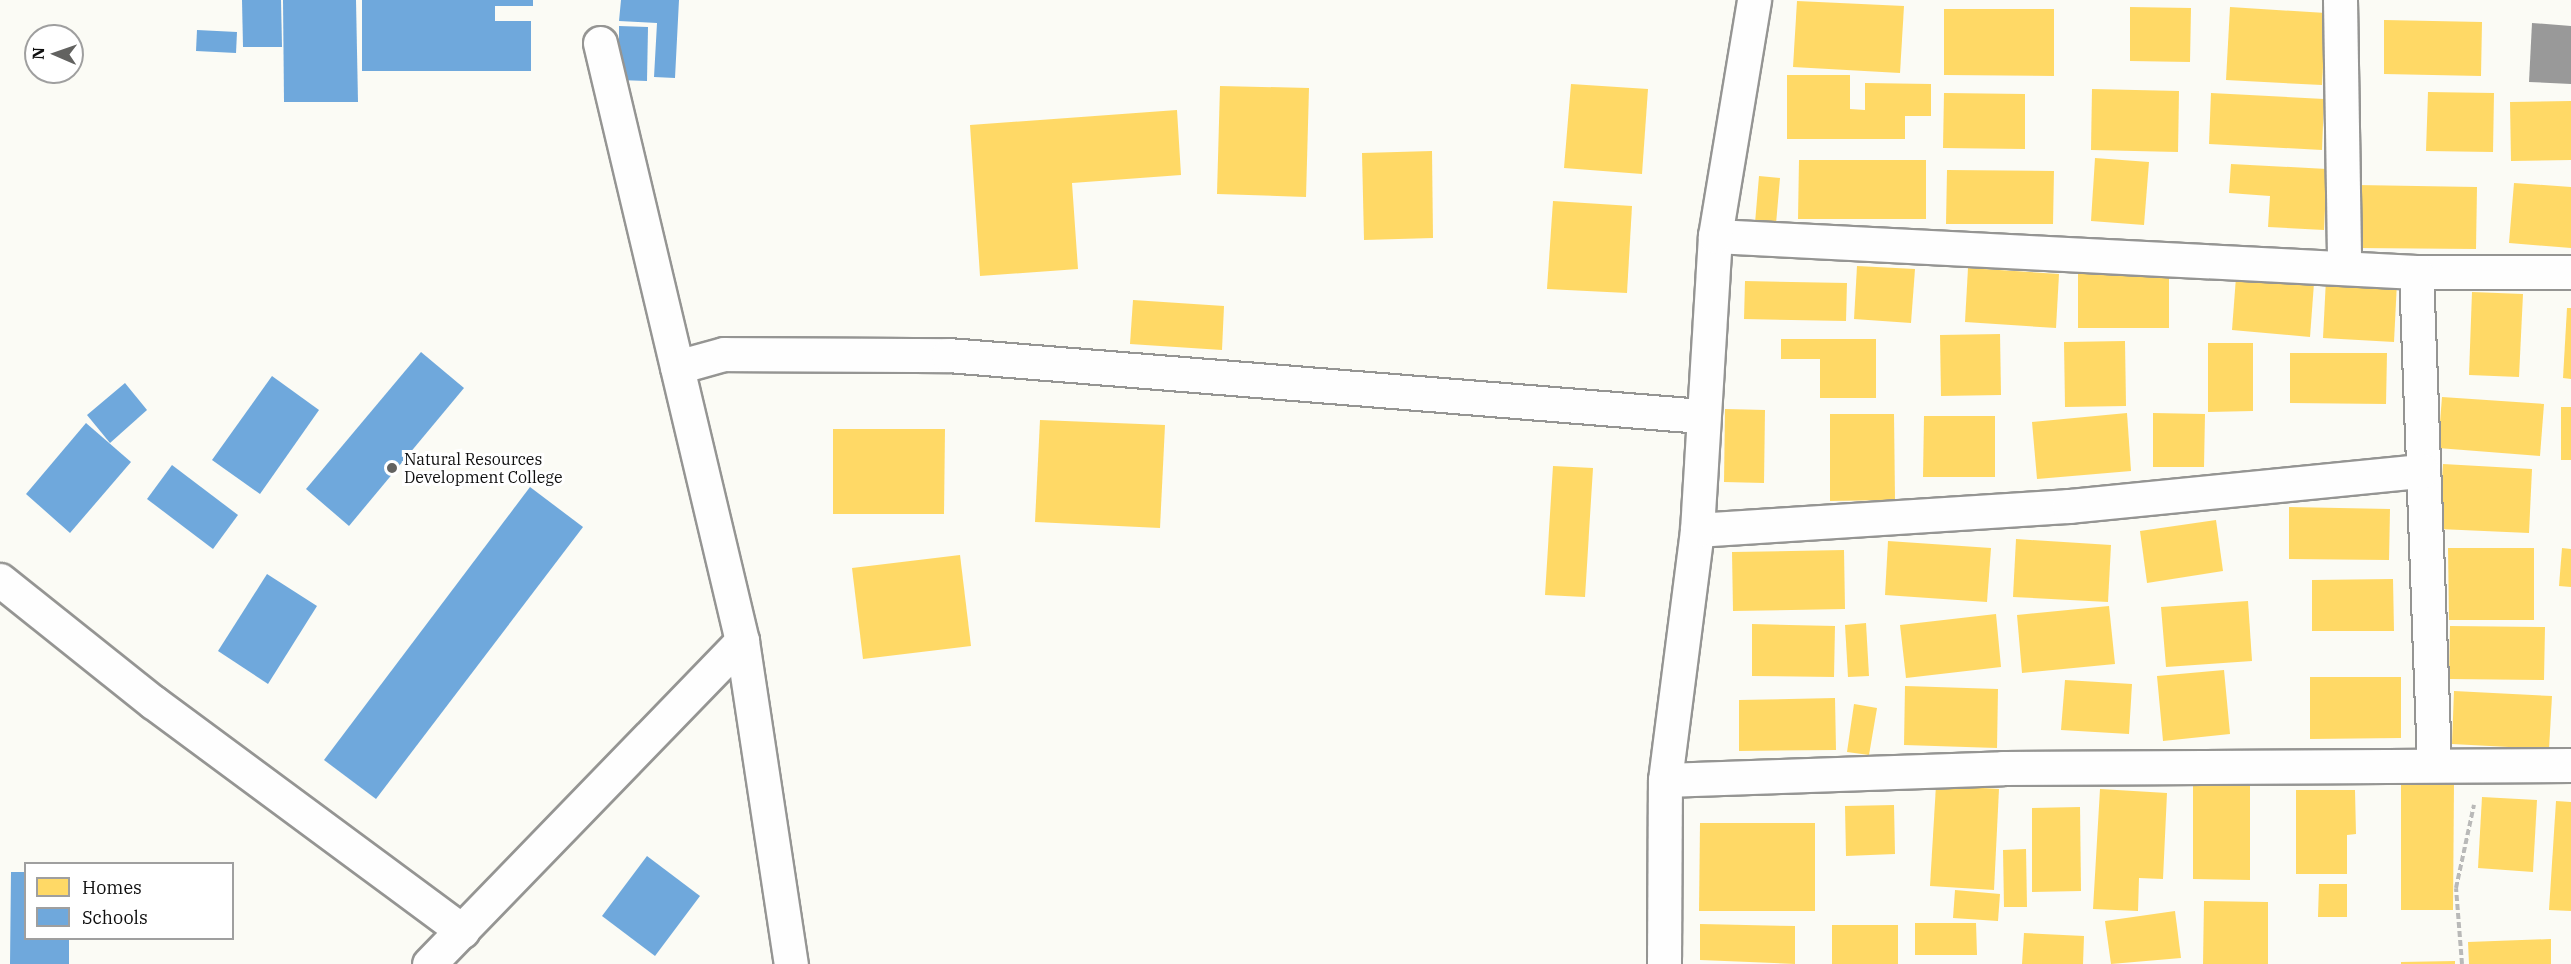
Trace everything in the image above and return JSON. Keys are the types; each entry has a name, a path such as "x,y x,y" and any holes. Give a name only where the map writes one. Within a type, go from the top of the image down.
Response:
{"street":[{"path":"1664,964 1665,780 1697,530 1701,416 1715,236 1754,0"},
{"path":"2340,0 2344,267"},
{"path":"600,43 742,641 791,964"},
{"path":"1715,236 2416,272 2571,272"},
{"path":"2416,272 2434,765"},
{"path":"677,367 724,354 948,355 1701,416"},
{"path":"1697,530 2068,506 2422,471"},
{"path":"0,580 153,702 462,931"},
{"path":"429,964 742,641"},
{"path":"1665,780 2003,768 2571,765"}],"path":[{"path":"2462,964 2456,888 2484,764"}],"building: Homes":[{"path":"1797,1 1904,6 1900,73 1793,67"},
{"path":"2130,7 2191,8 2190,62 2130,61"},
{"path":"2230,7 2326,13 2322,85 2226,80"},
{"path":"1944,9 2054,9 2054,76 1944,75"},
{"path":"2384,20 2482,22 2481,76 2384,74"},
{"path":"1787,75 1850,75 1850,109 1865,110 1865,83 1931,84 1931,116 1905,116 1905,139 1787,139"},
{"path":"1571,84 1648,89 1642,174 1564,168"},
{"path":"1220,86 1309,88 1306,197 1217,194"},
{"path":"2092,89 2179,91 2178,152 2091,150"},
{"path":"2428,92 2494,93 2493,152 2426,151"},
{"path":"1944,93 2025,94 2025,149 1943,148"},
{"path":"2211,93 2324,99 2322,150 2209,144"},
{"path":"2571,101 2571,160 2511,161 2510,102"},
{"path":"1177,110 1181,175 1072,183 1078,269 980,276 970,125"},
{"path":"1432,151 1433,238 1364,240 1362,153"},
{"path":"2095,158 2149,162 2144,225 2091,221"},
{"path":"1799,160 1926,160 1926,219 1798,219"},
{"path":"2231,164 2327,169 2324,230 2268,227 2270,196 2229,193"},
{"path":"1947,170 2054,171 2053,224 1946,224"},
{"path":"1759,176 1780,178 1776,224 1755,223"},
{"path":"2514,183 2571,187 2571,248 2509,243"},
{"path":"2357,185 2477,187 2476,249 2356,248"},
{"path":"1553,201 1632,206 1627,293 1547,289"},
{"path":"1857,266 1915,269 1911,323 1854,319"},
{"path":"2078,266 2169,266 2169,328 2078,328"},
{"path":"1968,268 2059,274 2056,328 1965,322"},
{"path":"2236,277 2314,283 2310,337 2232,330"},
{"path":"2326,279 2397,282 2394,342 2323,338"},
{"path":"1745,281 1847,283 1846,321 1744,319"},
{"path":"2472,292 2523,294 2519,377 2469,375"},
{"path":"1133,300 1224,306 1222,350 1130,344"},
{"path":"2567,308 2571,308 2571,379 2563,378"},
{"path":"2000,334 2001,395 1941,396 1940,335"},
{"path":"1781,339 1876,339 1876,398 1820,398 1820,359 1781,359"},
{"path":"2125,341 2126,406 2065,407 2064,342"},
{"path":"2208,343 2253,343 2253,411 2208,412"},
{"path":"2290,353 2387,353 2386,404 2290,403"},
{"path":"2442,397 2544,404 2540,456 2438,448"},
{"path":"2561,407 2571,407 2571,460 2561,460"},
{"path":"1725,409 1765,410 1764,483 1724,482"},
{"path":"2127,413 2131,471 2037,479 2032,422"},
{"path":"2153,413 2205,414 2204,467 2153,467"},
{"path":"1830,414 1894,414 1895,500 1830,501"},
{"path":"1924,416 1995,416 1995,477 1923,477"},
{"path":"1040,420 1165,425 1160,528 1035,522"},
{"path":"833,429 945,429 944,514 833,514"},
{"path":"2443,464 2532,469 2529,533 2439,529"},
{"path":"1553,466 1593,468 1585,597 1545,595"},
{"path":"2289,507 2390,509 2389,560 2289,559"},
{"path":"2216,520 2223,571 2147,583 2140,531"},
{"path":"2016,539 2111,545 2108,602 2013,597"},
{"path":"1888,541 1991,548 1987,602 1885,595"},
{"path":"2448,548 2534,548 2534,620 2449,620"},
{"path":"2562,548 2571,549 2571,587 2559,586"},
{"path":"1844,550 1845,609 1733,611 1732,552"},
{"path":"960,555 971,646 863,659 852,568"},
{"path":"2393,579 2394,631 2312,631 2312,580"},
{"path":"2248,601 2252,661 2166,667 2161,607"},
{"path":"2109,606 2115,664 2022,673 2017,615"},
{"path":"1996,614 2001,667 1906,678 1900,625"},
{"path":"1866,623 1869,676 1848,677 1845,625"},
{"path":"1752,624 1835,626 1834,677 1752,676"},
{"path":"2450,626 2545,627 2544,680 2449,679"},
{"path":"2224,670 2230,734 2163,741 2157,676"},
{"path":"2310,677 2401,677 2401,738 2310,739"},
{"path":"2065,680 2132,684 2129,734 2061,730"},
{"path":"1905,686 1998,689 1997,748 1904,745"},
{"path":"2454,691 2552,696 2549,749 2452,744"},
{"path":"1835,698 1836,750 1739,751 1739,700"},
{"path":"1854,704 1877,708 1869,755 1847,752"},
{"path":"2193,780 2250,780 2250,880 2193,879"},
{"path":"2401,782 2454,783 2453,910 2401,910"},
{"path":"1936,785 1999,789 1994,890 1930,886"},
{"path":"2100,789 2167,793 2163,879 2139,878 2138,911 2093,909"},
{"path":"2296,790 2355,790 2356,834 2347,835 2347,874 2296,874"},
{"path":"2482,797 2537,800 2533,872 2478,868"},
{"path":"2556,801 2571,802 2571,911 2549,910"},
{"path":"1894,805 1895,854 1846,856 1845,806"},
{"path":"2080,807 2081,891 2032,892 2032,808"},
{"path":"1700,823 1815,823 1815,911 1699,911"},
{"path":"2026,849 2027,907 2004,907 2003,850"},
{"path":"2319,884 2347,884 2347,917 2318,917"},
{"path":"1955,890 2000,894 1998,921 1953,918"},
{"path":"2204,901 2268,902 2268,964 2203,964"},
{"path":"2175,911 2181,958 2111,964 2105,921"},
{"path":"1915,923 1976,923 1977,955 1915,955"},
{"path":"1700,924 1795,926 1795,964 1700,960"},
{"path":"1832,925 1898,925 1898,964 1832,964"},
{"path":"2024,933 2084,936 2083,964 2022,964"},
{"path":"2551,939 2551,964 2469,964 2468,942"},
{"path":"2455,961 2455,964 2401,964 2401,962"}],"building: Schools":[{"path":"242,0 281,0 282,47 243,47"},
{"path":"283,0 356,0 358,102 284,102"},
{"path":"362,0 533,0 533,6 495,6 495,21 531,21 531,71 362,71"},
{"path":"621,0 679,0 675,78 654,77 657,23 619,21"},
{"path":"619,26 648,27 647,81 619,80"},
{"path":"197,30 237,32 236,53 196,51"},
{"path":"421,352 464,388 349,526 306,489"},
{"path":"272,376 319,410 260,494 212,460"},
{"path":"125,383 147,410 110,443 87,415"},
{"path":"86,423 131,462 70,533 26,494"},
{"path":"172,465 238,515 213,549 147,499"},
{"path":"530,487 583,527 376,799 324,760"},
{"path":"267,574 317,606 268,684 218,651"},
{"path":"647,856 700,896 655,956 602,916"},
{"path":"11,872 24,872 24,940 69,940 69,964 10,964"}],"building: Industry":[{"path":"2532,23 2571,26 2571,84 2529,82"}],"place":[{"name":"Natural Resources Development College","path":"392,468"}]}
